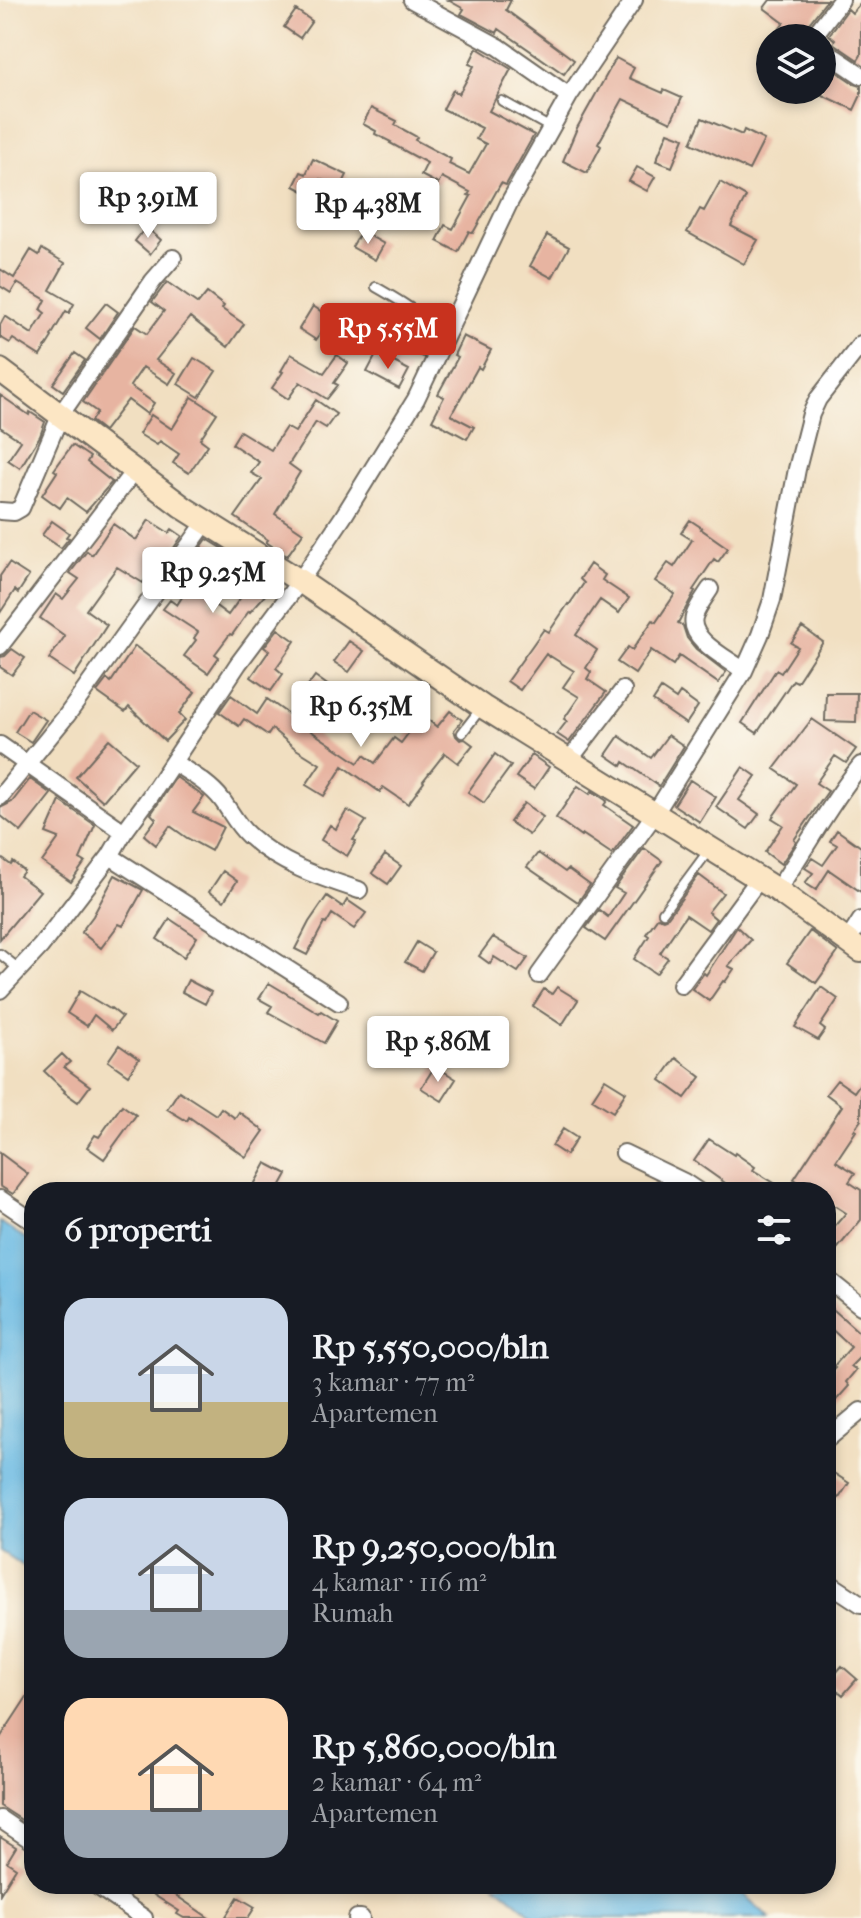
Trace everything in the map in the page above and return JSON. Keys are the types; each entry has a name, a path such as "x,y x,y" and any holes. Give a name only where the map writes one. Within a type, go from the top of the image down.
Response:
{"street":[{"path":"412,0 499,47 569,96"},
{"path":"0,990 41,946 110,856 238,664 343,517 416,399 510,201 569,96 634,0"},
{"path":"823,24 841,0"},
{"path":"836,58 861,75"},
{"path":"0,511 14,512 21,508 61,414 153,281 173,258"},
{"path":"539,975 654,815 744,671 772,600 797,469 811,414 818,399 861,344"},
{"path":"0,370 206,522 300,581 483,707 768,884 854,946 861,920"},
{"path":"0,646 134,471"},
{"path":"0,797 67,715 206,522"},
{"path":"710,589 694,615 694,629 710,647 744,671"},
{"path":"570,759 623,690"},
{"path":"0,745 124,832"},
{"path":"173,762 221,798 236,822 271,853 310,874 359,890"},
{"path":"681,985 768,884 796,863 846,783 861,765"},
{"path":"110,856 339,1002"},
{"path":"624,1153 684,1182"},
{"path":"0,1199 24,1215"},
{"path":"836,1286 861,1306"},
{"path":"836,1431 861,1411"},
{"path":"836,1588 861,1604"},
{"path":"0,1819 24,1835"},
{"path":"109,1894 144,1918"}],"lane":[{"path":"502,101 551,128"},
{"path":"376,287 421,314 445,341"},
{"path":"366,323 437,358"},
{"path":"462,733 483,707"},
{"path":"663,912 710,849"},
{"path":"0,954 19,970"}],"water":[{"path":"0,1222 24,1238 24,1567 0,1551"},
{"path":"507,1894 743,1894 770,1918 536,1918"}],"building":[{"path":"448,0 511,0 506,10 574,60 564,74 499,29 497,33 461,14 464,9"},
{"path":"770,0 827,0 809,24 783,24 764,8"},
{"path":"861,2 861,55 858,60 836,45 836,25 848,9 852,13"},
{"path":"296,10 312,21 300,38 284,27"},
{"path":"477,48 511,69 489,111 534,135 506,185 501,183 473,233 469,231 458,252 437,241 445,225 453,229 471,196 468,195 470,192 442,177 438,184 421,175 427,163 363,124 371,108 397,121 395,125 417,137 415,140 451,159 449,164 469,174 486,144 476,139 482,128 443,109 453,90 459,94 474,66 469,64"},
{"path":"616,58 634,68 629,78 682,98 671,122 623,99 598,144 601,146 587,173 563,161 577,128"},
{"path":"836,71 861,86 861,95 854,110 836,102"},
{"path":"702,118 742,135 744,130 764,140 749,170 691,143"},
{"path":"668,132 684,138 672,167 656,161"},
{"path":"313,159 347,175 340,189 320,179 311,195 294,186 301,172 306,174"},
{"path":"637,167 655,177 647,191 629,181"},
{"path":"720,182 746,197 731,226 758,240 744,264 687,232 700,209 704,211"},
{"path":"146,227 161,240 150,254 135,241"},
{"path":"361,231 384,244 375,260 352,247"},
{"path":"547,235 569,247 552,278 530,266"},
{"path":"42,249 65,263 50,290 74,304 69,313 66,311 40,356 13,339 10,343 0,337 0,325 5,316 32,334 45,313 41,310 46,300 17,283 11,293 0,286 0,269 14,278 31,250 39,255"},
{"path":"167,282 198,304 207,293 224,306 222,309 244,324 228,347 190,317 156,360 176,373 169,384 143,367 130,386 154,403 147,414 128,400 104,431 91,421 97,412 83,402 135,326 147,334 164,311 152,302"},
{"path":"106,303 118,312 100,339 86,328"},
{"path":"313,306 331,318 316,340 299,329"},
{"path":"463,336 491,350 451,415 474,427 467,439 432,420 444,397 438,394 458,357 454,355"},
{"path":"75,353 85,360 63,391 53,384"},
{"path":"377,353 409,370 399,389 367,372"},
{"path":"291,354 324,373 337,355 348,363 334,383 338,385 327,399 300,382 288,399 272,388"},
{"path":"194,358 216,371 199,397 178,384"},
{"path":"0,395 45,422 20,468 8,460 21,441 0,427"},
{"path":"192,397 217,413 200,439 208,445 189,473 173,463 179,454 160,441 157,445 139,434 151,415 172,429"},
{"path":"316,400 336,414 326,428 316,422 289,464 300,472 275,514 303,533 287,556 235,517 262,479 251,473 259,462 232,444 240,431 271,450 286,427 295,432"},
{"path":"72,445 90,457 87,462 112,482 86,512 67,498 60,508 42,495 57,472 54,470"},
{"path":"149,520 169,533 172,529 182,536 169,555 163,551 143,583 117,567 86,610 107,625 74,676 49,659 65,636 40,618 56,594 63,599 79,579 70,573 87,551 92,555 113,524 136,540"},
{"path":"690,520 728,548 718,562 714,559 693,590 678,623 683,626 687,638 696,649 726,672 718,683 679,656 673,665 651,650 635,674 617,662 628,647 632,650 653,620 656,622 675,594 655,581 668,563 674,567 692,540 681,533"},
{"path":"52,521 69,533 61,548 42,535"},
{"path":"207,539 225,550 211,568 195,556"},
{"path":"9,563 29,576 0,613 0,576"},
{"path":"590,564 605,575 602,580 629,598 619,613 600,600 576,635 597,650 586,668 591,672 587,679 606,692 569,742 557,734 579,697 563,687 574,671 546,654 520,690 507,681 544,629 549,632 569,605 584,583 580,579"},
{"path":"198,567 220,584 208,600 228,615 259,572 276,583 230,634 215,654 219,657 208,673 184,656 198,632 163,609 170,600 177,605 189,586 186,583"},
{"path":"802,627 823,642 797,682 793,680 757,733 742,723 776,670 781,673 798,647 791,643"},
{"path":"278,629 295,641 276,668 283,674 271,691 251,677 269,651 264,647"},
{"path":"349,641 364,651 349,672 334,662"},
{"path":"135,646 195,692 179,714 185,720 165,741 129,707 125,712 97,692 107,679 111,682"},
{"path":"12,649 25,658 12,675 0,667 0,657"},
{"path":"315,676 333,689 320,707 302,694"},
{"path":"661,689 676,699 680,693 698,706 686,724 653,701"},
{"path":"826,693 857,693 856,722 825,721"},
{"path":"231,695 257,714 267,699 298,721 306,712 318,723 311,731 358,763 364,755 375,763 394,738 401,743 422,715 437,727 450,711 462,720 454,730 456,736 473,745 458,763 445,753 408,804 383,787 380,792 343,766 324,796 306,785 320,764 272,729 268,735 244,719 239,726 219,712"},
{"path":"29,710 46,720 31,742 15,732"},
{"path":"812,719 856,749 846,763 835,756 816,783 828,791 781,864 765,852 783,825 772,818 796,784 774,769"},
{"path":"668,735 684,746 659,786 624,762 622,766 606,755 619,736 651,758"},
{"path":"109,739 136,762 103,801 76,777"},
{"path":"495,754 511,766 484,803 468,792"},
{"path":"532,755 549,767 534,789 516,777"},
{"path":"743,767 756,776 739,800 759,814 748,829 716,807"},
{"path":"176,777 204,797 193,812 223,827 211,851 170,826 156,845 144,835 156,819 151,814"},
{"path":"30,779 51,794 21,832 0,815 0,808 12,802"},
{"path":"690,780 716,797 700,822 674,805"},
{"path":"578,786 607,801 604,805 633,825 612,854 556,818"},
{"path":"60,801 95,825 80,859 85,862 71,882 42,862 59,838 46,833"},
{"path":"524,803 543,817 529,835 510,822"},
{"path":"347,810 366,821 347,856 321,840 330,825 336,829"},
{"path":"837,830 861,847 861,892 829,870 816,890 805,883 813,873 805,868 812,858 823,865 837,845 830,841"},
{"path":"644,848 662,861 605,941 586,928 599,910 608,917 624,893 615,888"},
{"path":"538,853 590,885 578,902 527,867"},
{"path":"385,855 401,866 388,884 372,873"},
{"path":"0,857 24,871 20,876 40,891 0,939"},
{"path":"223,871 237,881 224,901 209,892"},
{"path":"115,875 143,890 123,926 119,924 101,948 81,932"},
{"path":"699,875 723,893 708,912 716,919 708,930 686,915 660,953 668,958 656,974 634,959 658,917 668,917"},
{"path":"327,896 343,907 347,900 366,913 354,929 332,914 307,955 295,949"},
{"path":"170,919 197,937 184,957 157,939"},
{"path":"737,927 751,940 728,966 734,969 709,1001 692,989 704,973 706,975"},
{"path":"810,931 838,952 816,983 787,963"},
{"path":"493,937 528,958 518,972 494,957 490,964 479,956"},
{"path":"417,942 433,952 422,971 405,962"},
{"path":"188,980 211,992 205,1004 182,992"},
{"path":"269,983 337,1021 324,1043 268,1012 272,1006 259,999"},
{"path":"557,987 578,1000 562,1025 533,1006 544,989 552,994"},
{"path":"821,987 838,999 820,1026 825,1030 818,1040 795,1027"},
{"path":"80,991 122,1017 112,1030 94,1015 87,1026 67,1013"},
{"path":"119,1045 139,1059 128,1075 108,1061"},
{"path":"62,1054 70,1062 64,1067 90,1086 78,1102 44,1071"},
{"path":"676,1058 701,1077 685,1098 660,1080"},
{"path":"435,1066 456,1079 442,1101 421,1088"},
{"path":"605,1079 626,1092 613,1112 592,1099"},
{"path":"837,1080 854,1092 861,1082 861,1120 836,1161 855,1173 849,1182 861,1190 861,1220 837,1249 836,1224 846,1213 836,1206 836,1182 799,1182 794,1179 842,1106 826,1094"},
{"path":"179,1091 216,1115 221,1108 235,1118 239,1112 264,1131 246,1157 189,1117 187,1121 167,1109"},
{"path":"122,1105 136,1115 104,1159 87,1147 95,1135 99,1137"},
{"path":"563,1129 577,1138 566,1155 552,1146"},
{"path":"709,1139 735,1153 755,1167 753,1170 773,1182 724,1182 694,1161"},
{"path":"0,1153 28,1174 13,1194 0,1186"},
{"path":"266,1163 287,1174 283,1182 256,1182"},
{"path":"836,1312 861,1334 861,1356 851,1366 856,1370 846,1382 849,1386 836,1401 836,1364 851,1347 836,1333"},
{"path":"836,1475 849,1483 839,1498 836,1496"},
{"path":"842,1666 857,1679 843,1695 836,1689 836,1673"},
{"path":"24,1701 24,1822 0,1806 0,1738"},
{"path":"0,1837 16,1847 7,1862 16,1868 0,1894"},
{"path":"174,1894 209,1918 184,1918 177,1914 179,1911 154,1895"},
{"path":"238,1897 255,1907 248,1918 225,1918"}]}
